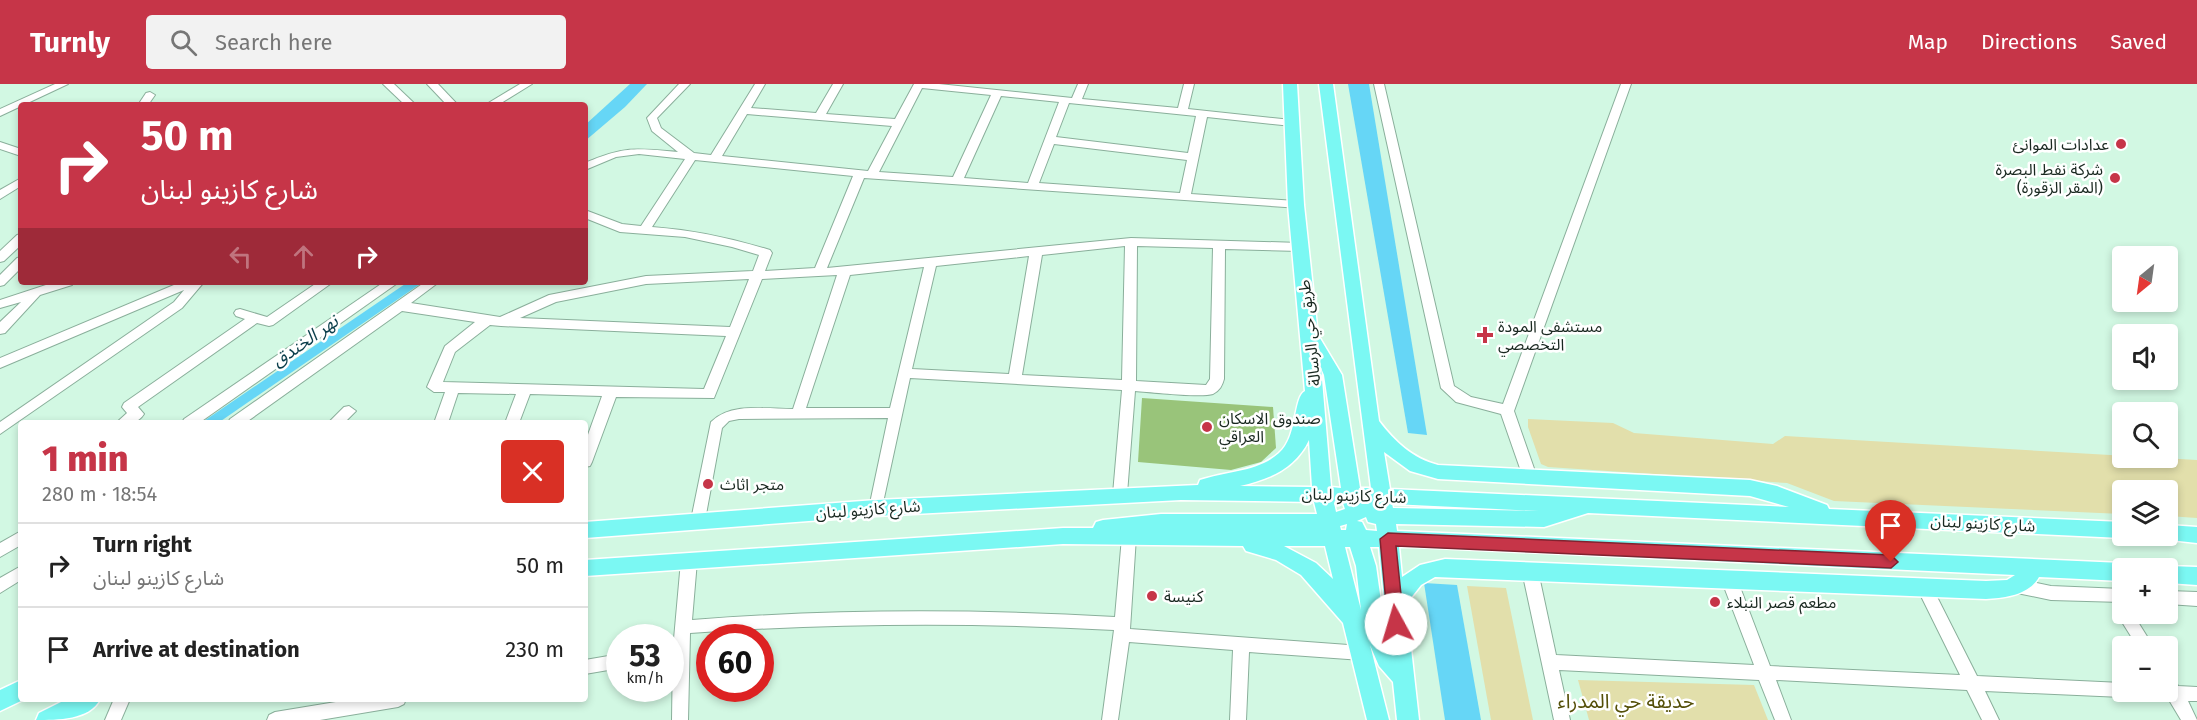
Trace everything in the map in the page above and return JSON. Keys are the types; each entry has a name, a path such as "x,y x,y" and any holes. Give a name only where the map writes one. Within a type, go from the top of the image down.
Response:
{"main road":[{"name":"طريق حي الرسالة","path":"1290,84 1296,205 1310,336 1322,494"},
{"path":"1326,84 1370,423 1388,539 1408,720"},
{"path":"1310,336 1326,359 1333,375 1349,494 1349,525 1360,643 1378,720"},
{"path":"1181,492 1254,475 1284,461 1299,441 1307,400 1314,381"},
{"path":"1370,423 1392,451 1416,466 1438,472 1750,488 1795,501 1830,516"},
{"name":"شارع كازينو لبنان","path":"588,530 876,508 1181,492 1349,494 1383,505 1544,519 1569,514 1591,505 2112,530"},
{"path":"1322,494 1340,506 1349,525 1366,566 1374,630 1387,659 1402,678"},
{"path":"588,568 1063,536 1216,537 1349,525 1383,505"},
{"path":"1063,536 1144,523 1349,525 1388,539 2112,572"},
{"path":"2178,534 2197,535"},
{"path":"1216,537 1268,548 1302,563 1329,587 1360,643"},
{"path":"1394,606 1408,582 1428,570 1454,567 1986,590 2017,586 2028,579 2033,568"},
{"path":"2178,575 2197,576"},
{"path":"0,701 18,692"},
{"path":"48,720 83,702"}],"street":[{"path":"24,102 63,84"},
{"path":"388,84 408,102"},
{"path":"432,84 450,102"},
{"path":"495,102 527,84"},
{"path":"685,84 652,118 656,129 692,157"},
{"path":"714,160 760,84"},
{"path":"819,117 838,84"},
{"path":"872,175 919,84 979,87 997,93 1292,123"},
{"path":"1032,186 1050,140 1071,100 1083,84"},
{"path":"1182,112 1189,84"},
{"path":"1378,84 1448,388 1463,402 1507,411"},
{"path":"1530,477 1507,411 1626,84"},
{"path":"957,181 997,93"},
{"path":"145,102 150,95"},
{"path":"0,113 18,105"},
{"path":"743,110 898,123"},
{"path":"1185,196 1202,114"},
{"path":"1050,140 1192,157"},
{"path":"2,148 18,152"},
{"path":"588,166 626,151 872,175 1296,205"},
{"path":"644,230 692,157"},
{"path":"819,273 860,173"},
{"path":"0,195 18,183"},
{"path":"486,320 450,349 434,387 709,394 732,332 766,253 734,243 685,233 620,228 588,215"},
{"path":"2,253 18,240"},
{"path":"501,322 553,298 646,280 845,271 1131,242 1300,247"},
{"path":"1119,494 1129,384 1131,242"},
{"path":"904,373 1129,384 1199,392 1212,389 1217,383 1220,245"},
{"path":"1015,378 1036,253"},
{"path":"876,508 895,413 931,262"},
{"path":"0,282 18,264"},
{"path":"798,413 845,271"},
{"path":"0,304 60,285"},
{"path":"0,363 185,285"},
{"path":"0,429 178,305 195,285"},
{"path":"240,313 255,319 270,321 323,285"},
{"path":"193,420 386,285"},
{"path":"239,420 429,285"},
{"path":"0,330 35,294"},
{"path":"400,306 501,322 732,332"},
{"path":"128,420 137,414 129,407 255,319"},
{"path":"442,420 453,387"},
{"path":"513,420 525,389"},
{"path":"588,454 611,391"},
{"path":"338,420 349,411"},
{"path":"698,520 718,423 734,414 895,413"},
{"path":"1110,720 1122,629 1128,537"},
{"path":"0,551 18,539"},
{"path":"683,624 689,561"},
{"path":"1530,571 1562,720"},
{"path":"0,586 18,574"},
{"path":"1729,579 1783,720"},
{"path":"2017,586 2051,593 2112,599"},
{"path":"1925,588 1991,720"},
{"path":"2178,598 2197,599"},
{"path":"684,627 882,616 997,617 1122,629 1241,644 1360,643"},
{"path":"1238,720 1241,644"},
{"path":"1550,662 2112,689"},
{"path":"588,666 606,663"},
{"path":"2178,691 2197,694"},
{"path":"113,720 121,702"},
{"path":"275,720 383,702"},
{"path":"679,702 680,720"},
{"path":"2177,702 2190,720"}],"green space":[{"path":"1528,419 1613,423 1634,433 1773,444 1785,436 2112,455 2112,468 2178,468 2178,459 2197,460 2197,518 2178,517 2178,480 2112,480 2112,514 1834,501 1787,483 1548,467 1541,464 1528,427"},
{"path":"1467,586 1506,588 1533,720 1491,720"},
{"name":"حديقة حي المدراء","path":"1578,680 1754,685 1768,720 1589,720"}],"water":[{"path":"630,84 647,84 625,107 588,138 588,122"},
{"path":"1348,84 1369,84 1427,435 1408,433"},
{"path":"404,285 419,285 222,420 205,420"},
{"path":"1424,583 1457,585 1481,720 1445,720"}],"building":[{"name":"صندوق الاسكان العراقي","path":"1142,398 1273,407 1276,448 1261,462 1231,470 1138,462"}],"place":[{"name":"عدادات الموانئ","path":"2121,144"},
{"name":"شركة نفط البصرة (المقر الزقورة)","path":"2115,178"},
{"name":"مستشفى المودة التخصصي","path":"1485,335"},
{"name":"صندوق الاسكان العراقي","path":"1207,427"},
{"name":"متجر اثاث","path":"708,484"},
{"name":"كنيسة","path":"1152,596"},
{"name":"مطعم قصر النبلاء","path":"1715,602"}],"route":[{"path":"1396,624 1388,539 1891,562"}],"water label":[{"name":"نهر الخندق","path":"305,341"}]}
